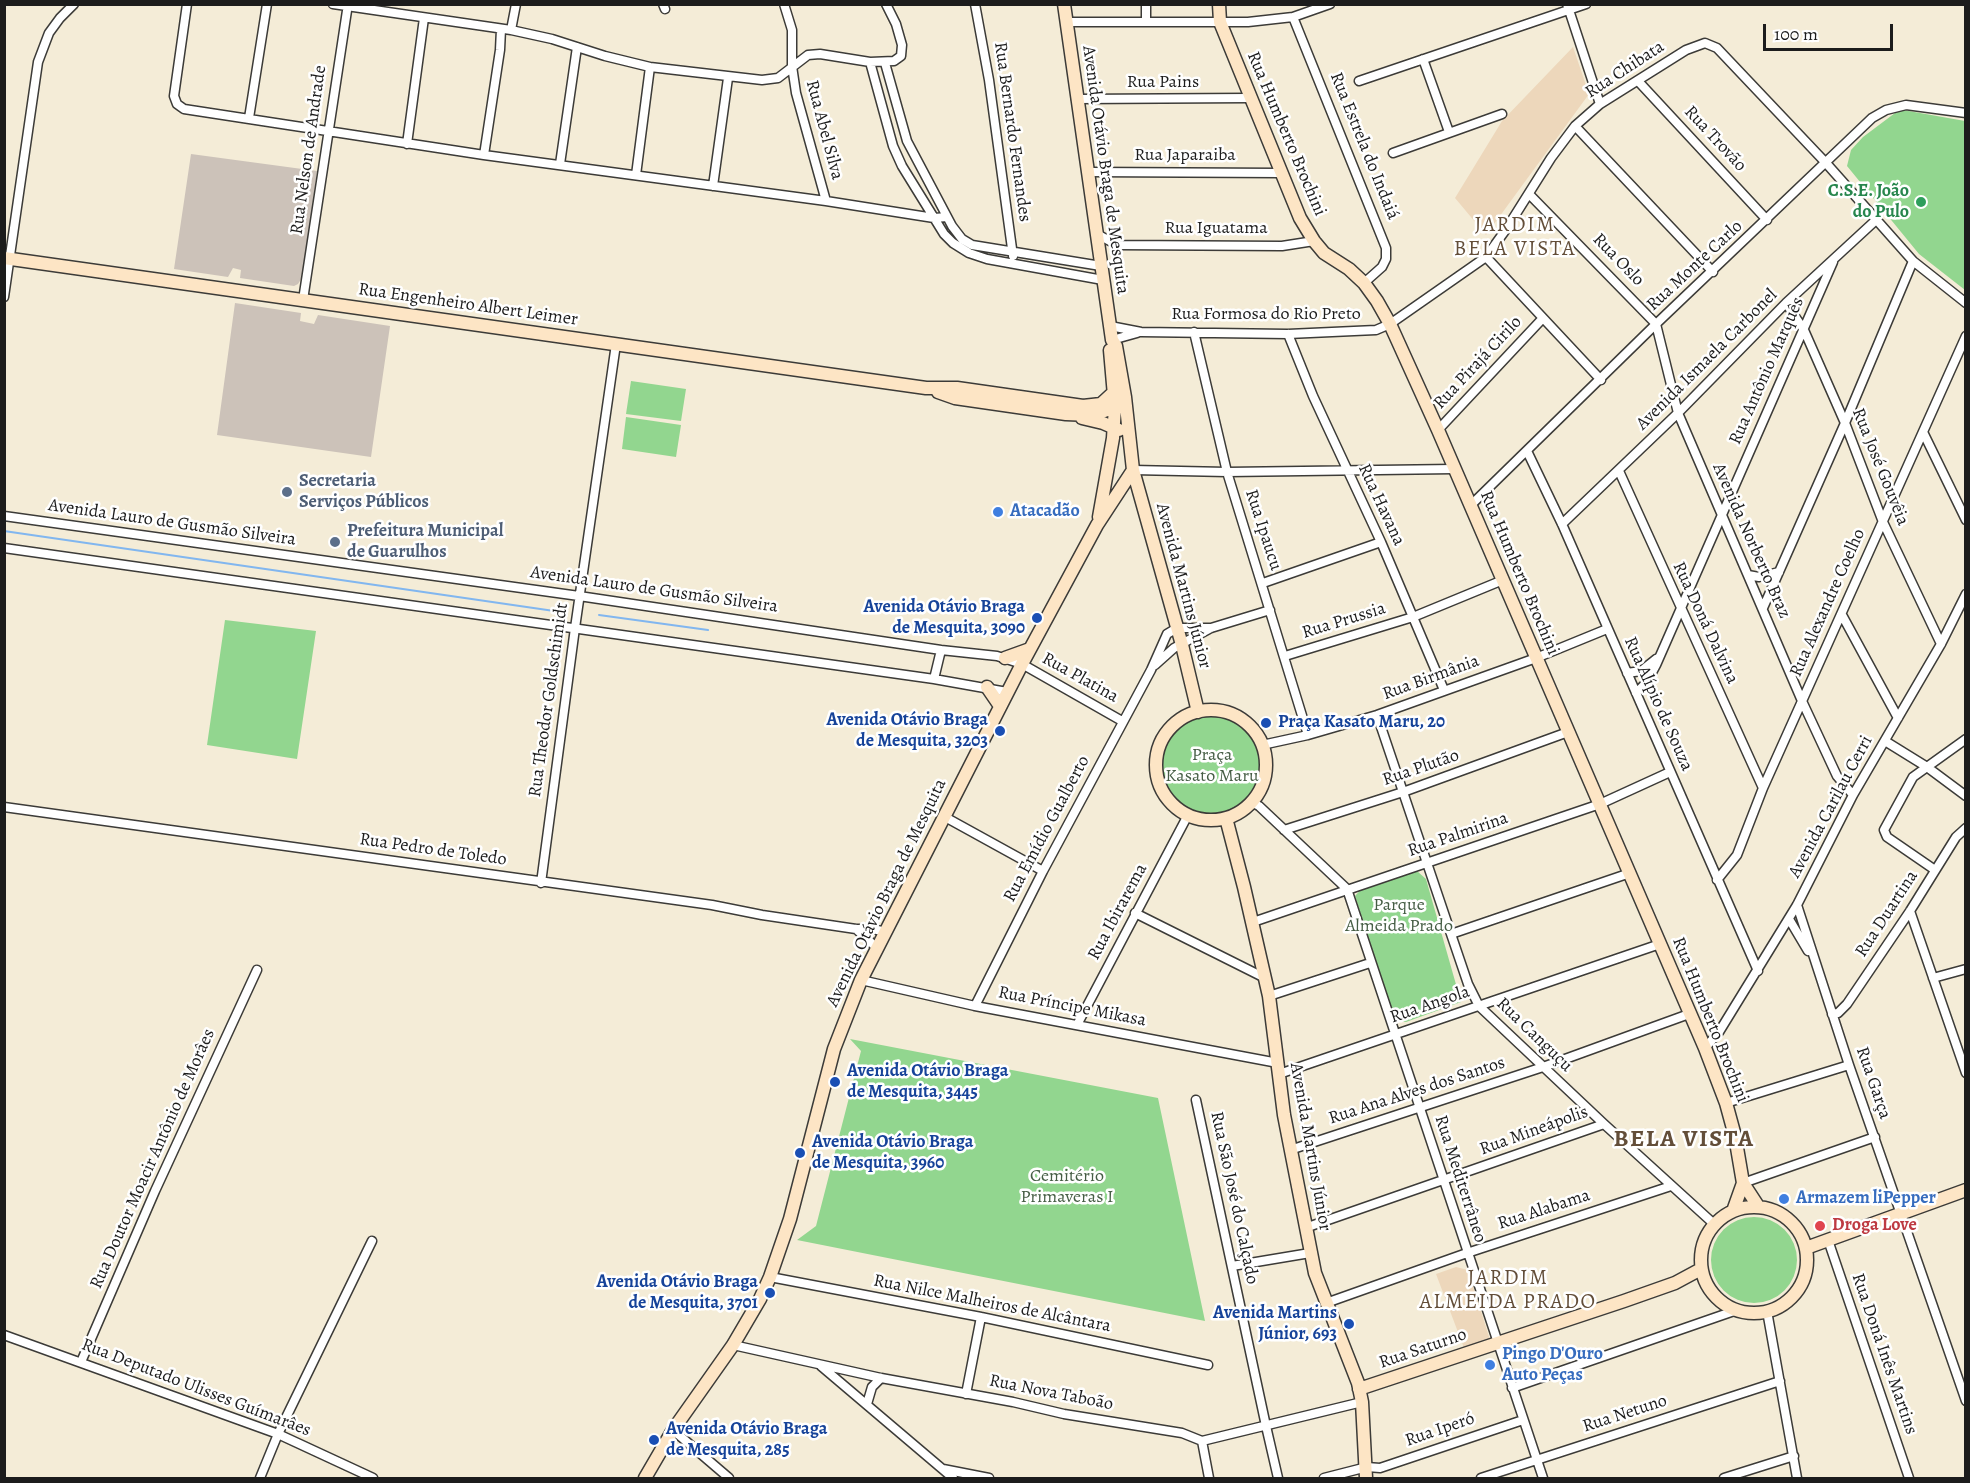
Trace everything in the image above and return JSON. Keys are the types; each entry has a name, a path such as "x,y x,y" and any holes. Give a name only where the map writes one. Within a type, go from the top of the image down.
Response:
{"street":[{"path":"4,297 7,259 38,62 50,33 60,18 74,4"},
{"path":"188,4 174,96 177,104 184,109 406,144 826,201 934,218 947,217"},
{"path":"249,118 267,4"},
{"path":"333,4 511,30 552,39 650,67 728,78 772,80 808,55 820,54 870,62 894,61 901,56 902,45 888,8 898,4"},
{"path":"511,30 516,4"},
{"name":"Rua Abel Silva","path":"784,4 792,30 792,66 796,93 826,201"},
{"name":"Rua Bernardo Fernandes","path":"975,4 984,48 1014,264"},
{"name":"Avenida Otávio Braga de Mesquita","path":"645,1479 673,1430 733,1345 770,1277 790,1219 834,1049 861,980 1007,692 1097,525 1133,470 1109,347 1112,340 1064,4"},
{"path":"1146,4 1146,20"},
{"name":"Rua Humberto Brochini","path":"1219,4 1220,22 1300,218 1324,253 1349,269 1364,283 1390,324 1438,430 1703,1043 1726,1103 1735,1136 1743,1183 1758,1206"},
{"path":"1066,22 1146,20 1248,22 1293,17 1330,4"},
{"path":"1359,81 1568,7 1586,4"},
{"name":"Rua Nelson de Andrade","path":"303,300 348,6"},
{"path":"1568,7 1600,104"},
{"name":"Rua Estrela do Indaiá","path":"1293,17 1386,248 1386,259 1382,267 1364,283"},
{"path":"406,144 424,18"},
{"path":"484,155 500,50 501,29"},
{"name":"Rua Chibata","path":"1390,324 1486,257 1530,195 1551,158 1575,126 1600,104 1686,50 1706,43 1717,48 1826,164"},
{"path":"560,164 577,47"},
{"path":"1423,59 1449,132"},
{"path":"870,62 893,146 911,184 944,234 960,249 987,259 1103,280"},
{"path":"885,63 907,141 947,217 956,232 967,243 1013,252 1100,263 1117,245"},
{"path":"636,175 650,67"},
{"path":"713,186 728,78"},
{"name":"Rua Trovão","path":"1638,81 1767,220"},
{"name":"Rua Pains","path":"1076,99 1250,98"},
{"name":"Rua Monte Carlo","path":"1471,505 1872,118 1886,110 1905,105 1965,113"},
{"path":"1393,153 1502,114"},
{"path":"1575,126 1713,272"},
{"path":"1826,164 1913,261 1965,303"},
{"name":"Rua Japaraiba","path":"1088,172 1281,173"},
{"name":"Rua Oslo","path":"1530,195 1656,324"},
{"name":"Avenida Ismaela Carbonel","path":"1562,524 1678,414 1786,303 1876,220"},
{"name":"Rua Iguatama","path":"1097,234 1117,245 1282,246 1314,241"},
{"path":"1486,257 1601,380"},
{"name":"Rua Engenheiro Albert Leimer","path":"7,259 926,388 957,388 1083,406 1101,404 1119,395"},
{"path":"1763,608 1845,423 1913,261"},
{"name":"Rua Antônio Marquês","path":"1636,693 1647,682 1659,657 1833,262"},
{"name":"Rua José Gouvêia","path":"1786,303 1804,330 1845,423 1883,522 1941,644"},
{"name":"Rua Pirajá Cirilo","path":"1438,430 1543,318"},
{"name":"Rua Formosa do Rio Preto","path":"1110,326 1141,332 1288,334 1365,332 1390,324"},
{"name":"Avenida Norberto Braz","path":"1656,324 1678,414 1802,701 1837,776 1853,795"},
{"name":"Rua Formosa do Rio Preto","path":"1112,340 1141,332"},
{"name":"Rua Ipaucu","path":"1194,332 1227,472 1308,735"},
{"name":"Rua Havana","path":"1288,334 1444,690"},
{"name":"Rua Alexandre Coelho","path":"1717,880 1737,855 1763,788 1965,341"},
{"name":"Rua Theodor Goldschimidt","path":"541,883 579,596 616,344"},
{"name":"Rua Engenheiro Albert Leimer","path":"926,388 955,398 1066,414 1090,415 1114,407"},
{"name":"Avenida Otávio Braga de Mesquita","path":"1097,525 1116,428 1114,407 1119,395"},
{"path":"1066,414 1116,428 1133,470 1227,472 1454,469"},
{"path":"1923,432 1965,520"},
{"name":"Rua Alípio de Souza","path":"1527,451 1562,524 1758,971"},
{"name":"Avenida Martins Júnior","path":"1133,470 1182,645 1198,712"},
{"name":"Rua Doná Dalvina","path":"1619,471 1763,788"},
{"name":"Avenida Lauro de Gusmão Silveira","path":"4,516 579,596 1005,658 1022,664"},
{"path":"1263,583 1381,542"},
{"path":"4,548 934,679 1007,692"},
{"path":"1748,575 1760,577 1779,572"},
{"name":"Rua Prussia","path":"1285,657 1413,616 1503,580"},
{"name":"Avenida Carilau Cerri","path":"1703,1043 1719,1032 1789,919 1853,795 1941,644 1965,594"},
{"name":"Rua Emídio Gualberto","path":"1150,670 1166,655 1211,628 1270,610"},
{"path":"1842,615 1898,718"},
{"name":"Rua Emídio Gualberto","path":"975,1006 1167,634 1177,628 1211,628"},
{"name":"Rua Birmânia","path":"1262,745 1308,735 1377,715 1536,658 1607,629"},
{"path":"1005,658 1030,649"},
{"path":"934,679 941,650"},
{"path":"1627,673 1641,671 1659,657"},
{"name":"Rua Platina","path":"1022,664 1122,720"},
{"path":"987,687 1000,706"},
{"path":"1218,711 1236,717 1251,727 1262,745 1266,758 1266,771 1259,792 1243,810 1226,818 1210,820 1188,815 1175,807 1164,794 1156,765 1159,748 1174,725 1185,717 1198,712 1218,711"},
{"name":"Rua Canguçu","path":"1377,715 1468,984 1479,1006 1714,1224"},
{"name":"Rua Plutão","path":"1284,830 1403,792 1568,732"},
{"path":"1935,870 1887,837 1884,832 1885,827 1913,777 1965,739"},
{"path":"1885,741 1927,766 1965,796"},
{"name":"Rua Palmirina","path":"1253,922 1600,804 1670,772"},
{"path":"1251,802 1259,806 1347,889"},
{"name":"Rua Pedro de Toledo","path":"4,807 712,905 886,932"},
{"name":"Rua Ibirarema","path":"1077,1025 1188,815"},
{"path":"945,817 1043,871"},
{"name":"Avenida Martins Júnior","path":"1226,818 1253,922 1269,996 1290,1150 1310,1253 1315,1273 1362,1402 1367,1473"},
{"name":"Rua Duartina","path":"1832,1014 1838,1013 1847,1004 1910,911 1956,837 1965,828"},
{"path":"1451,934 1630,873"},
{"name":"Rua Mediterrâneo","path":"1347,889 1543,1479"},
{"name":"Rua Garça","path":"1797,905 1849,1065 1965,1401"},
{"path":"1910,911 1965,1073"},
{"path":"1135,913 1265,978"},
{"name":"Rua Garça","path":"1789,919 1815,964"},
{"path":"856,929 877,948"},
{"name":"Rua Angola","path":"1278,1068 1396,1035 1660,944"},
{"path":"1269,996 1370,963"},
{"path":"1933,978 1965,969"},
{"name":"Rua Doutor Moacir Antônio de Morâes","path":"81,1362 155,1191 257,970"},
{"name":"Rua Príncipe Mikasa","path":"861,980 975,1006 1077,1025 1278,1068"},
{"name":"Rua Ana Alves dos Santos","path":"1290,1150 1543,1067 1689,1014"},
{"path":"1726,1103 1849,1065"},
{"name":"Rua São José do Calçado","path":"1196,1100 1278,1479"},
{"name":"Rua Mineápolis","path":"1305,1228 1604,1124"},
{"path":"1743,1183 1875,1137"},
{"name":"Rua Humberto Brochini","path":"1733,1211 1743,1183"},
{"name":"Rua Alabama","path":"1326,1303 1467,1253 1671,1186"},
{"path":"1806,1248 1965,1191"},
{"path":"1758,1206 1774,1210 1789,1219 1799,1231 1806,1248 1807,1265 1802,1283 1784,1304 1767,1311 1752,1312 1737,1310 1716,1297 1701,1269 1703,1245 1714,1224 1733,1211 1758,1206"},
{"name":"Rua Doná Inês Martins","path":"1828,1240 1909,1479"},
{"path":"260,1479 278,1434 372,1241"},
{"path":"1232,1266 1310,1253"},
{"name":"Rua Saturno","path":"1359,1389 1675,1283 1701,1269"},
{"name":"Rua Nilce Malheiros de Alcântara","path":"770,1277 981,1317 1208,1365"},
{"path":"1512,1388 1737,1310"},
{"path":"1767,1311 1797,1479"},
{"path":"966,1394 981,1317"},
{"name":"Rua Deputado Ulisses Guímarâes","path":"4,1335 278,1434 373,1479"},
{"name":"Rua Nova Taboão","path":"733,1345 881,1378 1013,1402 1064,1414 1182,1433 1202,1441"},
{"path":"818,1363 953,1479"},
{"path":"867,1404 872,1387 881,1378"},
{"name":"Rua Netuno","path":"1481,1479 1780,1381"},
{"path":"1209,1479 1202,1441 1362,1402"},
{"name":"Rua Iperó","path":"1324,1479 1367,1473 1523,1420"},
{"path":"673,1430 729,1479"},
{"path":"1724,1479 1794,1456"},
{"path":"942,1469 989,1479"}],"shaded area":[{"path":"1573,47 1589,94 1486,235 1455,198 1502,121"},
{"path":"191,154 317,171 303,276 298,284 294,286 240,278 241,270 233,268 228,277 174,269"},
{"path":"235,303 301,313 300,321 314,324 318,315 390,326 371,457 217,435"},
{"path":"1456,1267 1468,1270 1490,1340 1464,1348 1436,1274"}],"green space":[{"name":"C.S.E. João do Pulo","path":"1903,110 1965,121 1965,290 1919,254 1847,166 1851,150 1863,137 1895,113"},
{"path":"631,381 686,389 681,421 626,414"},
{"path":"626,417 681,425 676,457 622,449"},
{"path":"225,620 316,631 297,759 207,745"},
{"name":"Praça Kasato Maru","path":"1212,711 1233,715 1250,727 1262,744 1266,765 1262,786 1250,803 1233,815 1212,819 1191,815 1174,803 1162,786 1158,765 1162,744 1174,727 1191,715"},
{"name":"Parque Almeida Prado","path":"1417,871 1426,879 1461,1002 1406,1022 1394,1019 1355,896 1364,886"},
{"name":"Cemitério Primaveras I","path":"850,1039 1158,1098 1205,1321 797,1240 816,1226 861,1051"},
{"path":"1746,1217 1762,1217 1785,1229 1794,1243 1797,1260 1794,1277 1785,1291 1762,1303 1746,1303 1730,1296 1718,1284 1711,1268 1711,1252 1718,1236 1730,1224"}],"waterway":[{"path":"4,531 561,612"},
{"path":"599,615 708,630"}],"place":[{"name":"C.S.E. João do Pulo","path":"1921,202"},
{"name":"Secretaria Serviços Públicos","path":"287,492"},
{"name":"Atacadão","path":"998,512"},
{"name":"Prefeitura Municipal de Guarulhos","path":"335,542"},
{"name":"Avenida Otávio Braga de Mesquita, 3090","path":"1037,618"},
{"name":"Praça Kasato Maru, 20","path":"1266,723"},
{"name":"Avenida Otávio Braga de Mesquita, 3203","path":"1000,731"},
{"name":"Avenida Otávio Braga de Mesquita, 3445","path":"835,1082"},
{"name":"Avenida Otávio Braga de Mesquita, 3960","path":"800,1153"},
{"name":"Armazem liPepper","path":"1784,1199"},
{"name":"Droga Love","path":"1820,1226"},
{"name":"Avenida Otávio Braga de Mesquita, 3701","path":"770,1293"},
{"name":"Avenida Martins Júnior, 693","path":"1349,1324"},
{"name":"Pingo D'Ouro Auto Peças","path":"1490,1365"},
{"name":"Avenida Otávio Braga de Mesquita, 285","path":"654,1440"}],"district":[{"name":"JARDIM BELA VISTA","path":"1515,238"},
{"name":"BELA VISTA","path":"1684,1140"},
{"name":"JARDIM ALMEIDA PRADO","path":"1508,1291"}]}
